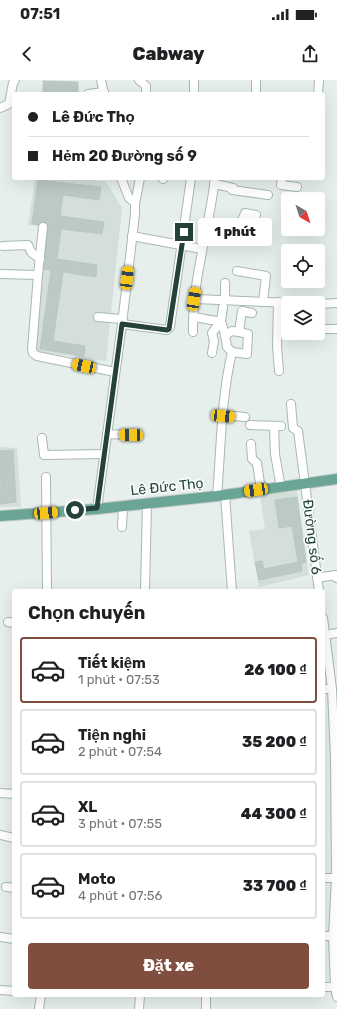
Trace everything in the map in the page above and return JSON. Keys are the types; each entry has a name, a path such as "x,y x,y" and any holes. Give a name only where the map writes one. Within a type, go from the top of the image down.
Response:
{"main road":[{"name":"Lê Đức Thọ","path":"0,516 123,506 281,488 337,479"}],"street":[{"path":"0,108 9,104 13,83 15,80"},
{"path":"101,80 104,92"},
{"path":"139,80 146,86 146,92"},
{"path":"194,80 194,92"},
{"path":"256,80 256,92"},
{"path":"318,92 319,80"},
{"path":"122,180 129,198 135,204"},
{"path":"97,508 114,372 122,322 135,204 140,180"},
{"path":"98,316 122,322 167,330 169,329 191,180"},
{"path":"282,180 281,185 297,187"},
{"path":"193,332 194,299 215,181 233,188 232,190 268,195"},
{"path":"208,224 237,230 245,213 256,215"},
{"path":"43,227 32,350 33,353 37,356 114,372"},
{"path":"132,236 202,249"},
{"path":"3,246 28,245 31,252 40,258"},
{"path":"237,271 266,276 263,302"},
{"path":"0,274 38,275"},
{"path":"225,283 221,321 227,347 232,352 247,354 248,334 232,332 225,335"},
{"path":"194,299 224,303 281,302"},
{"path":"278,302 277,346 279,371"},
{"path":"325,304 337,303"},
{"path":"239,332 242,311 252,313"},
{"path":"193,317 221,321"},
{"path":"212,353 214,341 212,333 221,321"},
{"path":"325,329 337,329"},
{"path":"232,352 228,367 223,416 221,495 232,589"},
{"name":"Đường số 6","path":"291,404 293,428 298,431 319,589"},
{"path":"223,416 245,418"},
{"path":"250,425 278,426 275,454 281,488"},
{"path":"107,434 131,435"},
{"path":"42,438 44,455 104,454"},
{"path":"251,444 252,459 257,463 261,490"},
{"path":"46,477 47,589"},
{"path":"145,589 147,503"},
{"path":"122,527 123,506"},
{"path":"317,578 335,575 337,578"},
{"path":"337,632 325,637 332,689 336,779 337,878 333,936 335,987 337,996"},
{"path":"325,689 332,689"},
{"path":"0,793 12,794"},
{"path":"0,836 12,838"},
{"path":"325,878 337,878"},
{"path":"325,936 333,936"},
{"path":"0,937 12,939"},
{"path":"325,987 335,987"},
{"path":"0,990 12,991"},
{"path":"39,1009 41,997"},
{"path":"139,1009 140,997"},
{"path":"206,997 206,1009"}],"shaded area":[{"path":"35,180 93,180 106,182 122,208 106,361 38,352 35,348 45,226 28,225"},
{"path":"0,447 17,448 21,507 0,507"},
{"path":"297,491 309,575 259,587 249,531 265,529 260,494"}],"building":[{"path":"43,81 78,82 78,92 43,92"},
{"path":"38,180 101,187 99,200 63,195 60,216 104,222 102,234 61,229 57,259 97,265 96,277 63,272 53,341 85,346 84,356 40,349 51,270 44,269 48,225 43,222 38,225 32,224"},
{"path":"13,450 16,502 0,504 0,451"},
{"path":"297,497 306,562 301,563 302,571 259,580 255,562 262,561 264,569 298,562 292,526 279,528 275,500"}],"route":[{"path":"75,510 97,508 114,372 122,324 167,330 169,329 184,232"}]}
